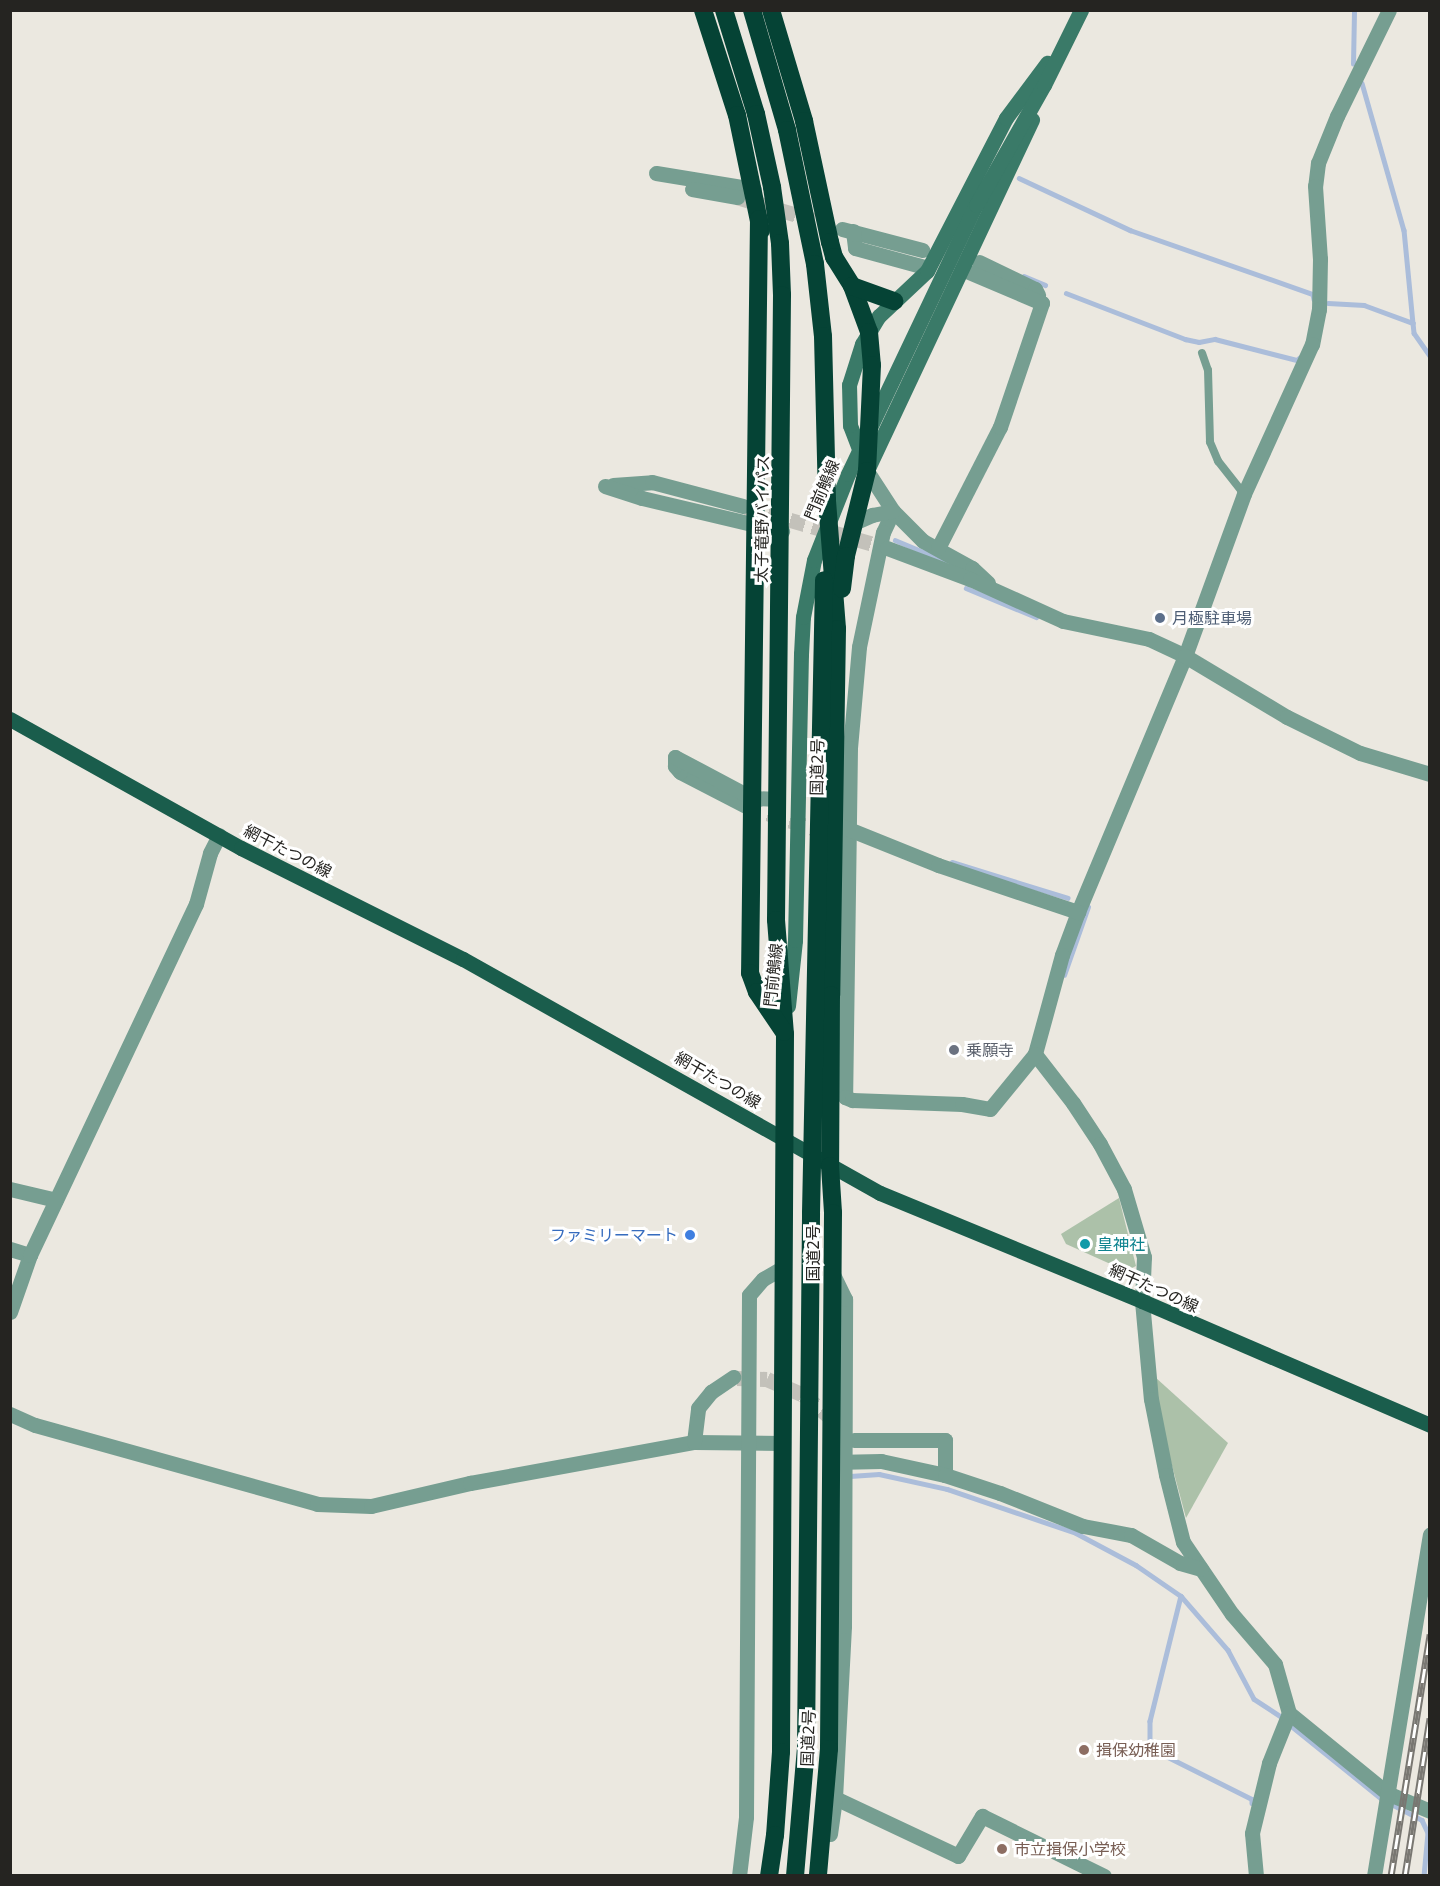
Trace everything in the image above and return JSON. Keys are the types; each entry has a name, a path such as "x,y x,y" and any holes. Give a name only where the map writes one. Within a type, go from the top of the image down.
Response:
{"highway":[{"path":"703,10 731,95 754,189 783,360"},
{"name":"太子竜野バイパス","path":"724,10 756,114 772,187 780,243 783,360 782,531 776,920 785,1034"},
{"path":"752,10 787,130 815,264 823,347 827,501 837,630"},
{"path":"771,10 804,121 834,257 852,286 869,332 872,365 867,471 846,556 837,630"},
{"path":"759,219 749,802 750,973 757,992 785,1034"},
{"path":"852,286 894,301"},
{"path":"795,1875 806,1749 820,672 827,501"},
{"name":"国道2号","path":"818,1875 829,1749 838,1462 830,1166 839,990 843,750 837,630"},
{"name":"国道2号","path":"770,1875 776,1835 781,1752 785,1034"}],"main road":[{"name":"門前鵤線","path":"785,1034 795,940 798,742 803,617 814,560 836,501 976,205 1044,85 1081,10"},
{"path":"869,332 894,301 928,268 1006,118 1070,32"},
{"path":"867,471 1025,138 1044,85"},
{"name":"網干たつの線","path":"10,719 219,835 463,959 747,1116 785,1142 880,1193 1142,1301 1430,1425"}],"street":[{"path":"839,990 846,1097 852,1100 962,1104 990,1109 1035,1054 1062,955 1078,912 1185,657 1244,494 1312,344 1319,309 1320,259 1316,186 1318,163 1337,116 1389,10"},
{"path":"737,197 665,184 656,173 754,189"},
{"path":"922,250 848,230 855,248 928,268"},
{"path":"938,548 1000,427 1042,303 1035,289 978,262"},
{"path":"962,269 1042,303"},
{"path":"867,471 893,511 923,542 972,568 997,591"},
{"path":"743,507 652,482 604,486 642,498 782,531"},
{"path":"854,523 872,515 893,511"},
{"path":"843,750 859,647 883,532 893,511"},
{"path":"887,548 997,591 1063,621 1149,639 1185,657 1287,717 1360,753 1430,774"},
{"path":"749,802 778,798"},
{"path":"842,826 938,865 1078,912"},
{"path":"10,1312 30,1255 196,904 210,853 219,835"},
{"path":"856,842 923,871 938,865"},
{"path":"1035,1054 1090,1128 1124,1189 1144,1257 1142,1301 1151,1398 1166,1475 1183,1542 1232,1614 1275,1664 1287,1719 1269,1763 1252,1833 1256,1875"},
{"path":"10,1190 56,1200"},
{"path":"10,1249 30,1255"},
{"path":"739,1875 746,1817 749,1295 763,1279 784,1267"},
{"path":"694,1442 698,1408 711,1392 733,1377"},
{"path":"10,1414 35,1425 317,1504 371,1506 470,1483 694,1442 783,1443"},
{"path":"854,1440 945,1440 945,1475"},
{"path":"824,1875 835,1798 844,1626 838,1462 881,1461 945,1475 1000,1493 1083,1526 1131,1535 1180,1563 1201,1569"},
{"path":"1374,1875 1430,1535"},
{"path":"1287,1719 1388,1793 1430,1811"},
{"path":"835,1798 958,1856 982,1816 1104,1875"}],"lane":[{"path":"1202,352 1208,370 1210,442 1218,461 1244,494"}],"green space":[{"path":"1119,1198 1136,1266 1126,1271 1066,1244 1061,1234"},
{"path":"1155,1377 1228,1443 1186,1518 1157,1410"}],"waterway":[{"path":"1353,64 1354,10"},
{"path":"1362,83 1404,230 1413,323"},
{"path":"1019,178 1130,230 1313,294 1314,299"},
{"path":"1024,276 1045,285"},
{"path":"1066,293 1185,339 1199,342 1215,339 1297,360 1299,358"},
{"path":"1328,303 1364,305 1413,323 1414,333 1430,356"},
{"path":"895,540 945,561"},
{"path":"966,588 1036,617"},
{"path":"952,862 1068,898"},
{"path":"1064,975 1088,907"},
{"path":"850,1476 879,1474 947,1489 1076,1533 1136,1565 1181,1596 1228,1650 1254,1699 1283,1718"},
{"path":"1181,1596 1150,1721 1150,1748 1252,1799 1252,1803"},
{"path":"1289,1724 1382,1799 1422,1820 1428,1833 1424,1876"}],"tunnel":[{"path":"737,197 814,220"},
{"path":"746,507 887,548"},
{"path":"746,806 828,833"},
{"path":"737,1378 767,1379 804,1395 837,1423"}],"railway":[{"path":"1391,1876 1430,1634"},
{"path":"1405,1876 1430,1718"}],"place":[{"name":"月極駐車場","path":"1160,618"},
{"name":"乗願寺","path":"954,1050"},
{"name":"ファミリーマート","path":"690,1235"},
{"name":"皇神社","path":"1085,1244"},
{"name":"揖保幼稚園","path":"1084,1750"},
{"name":"市立揖保小学校","path":"1002,1849"}]}
